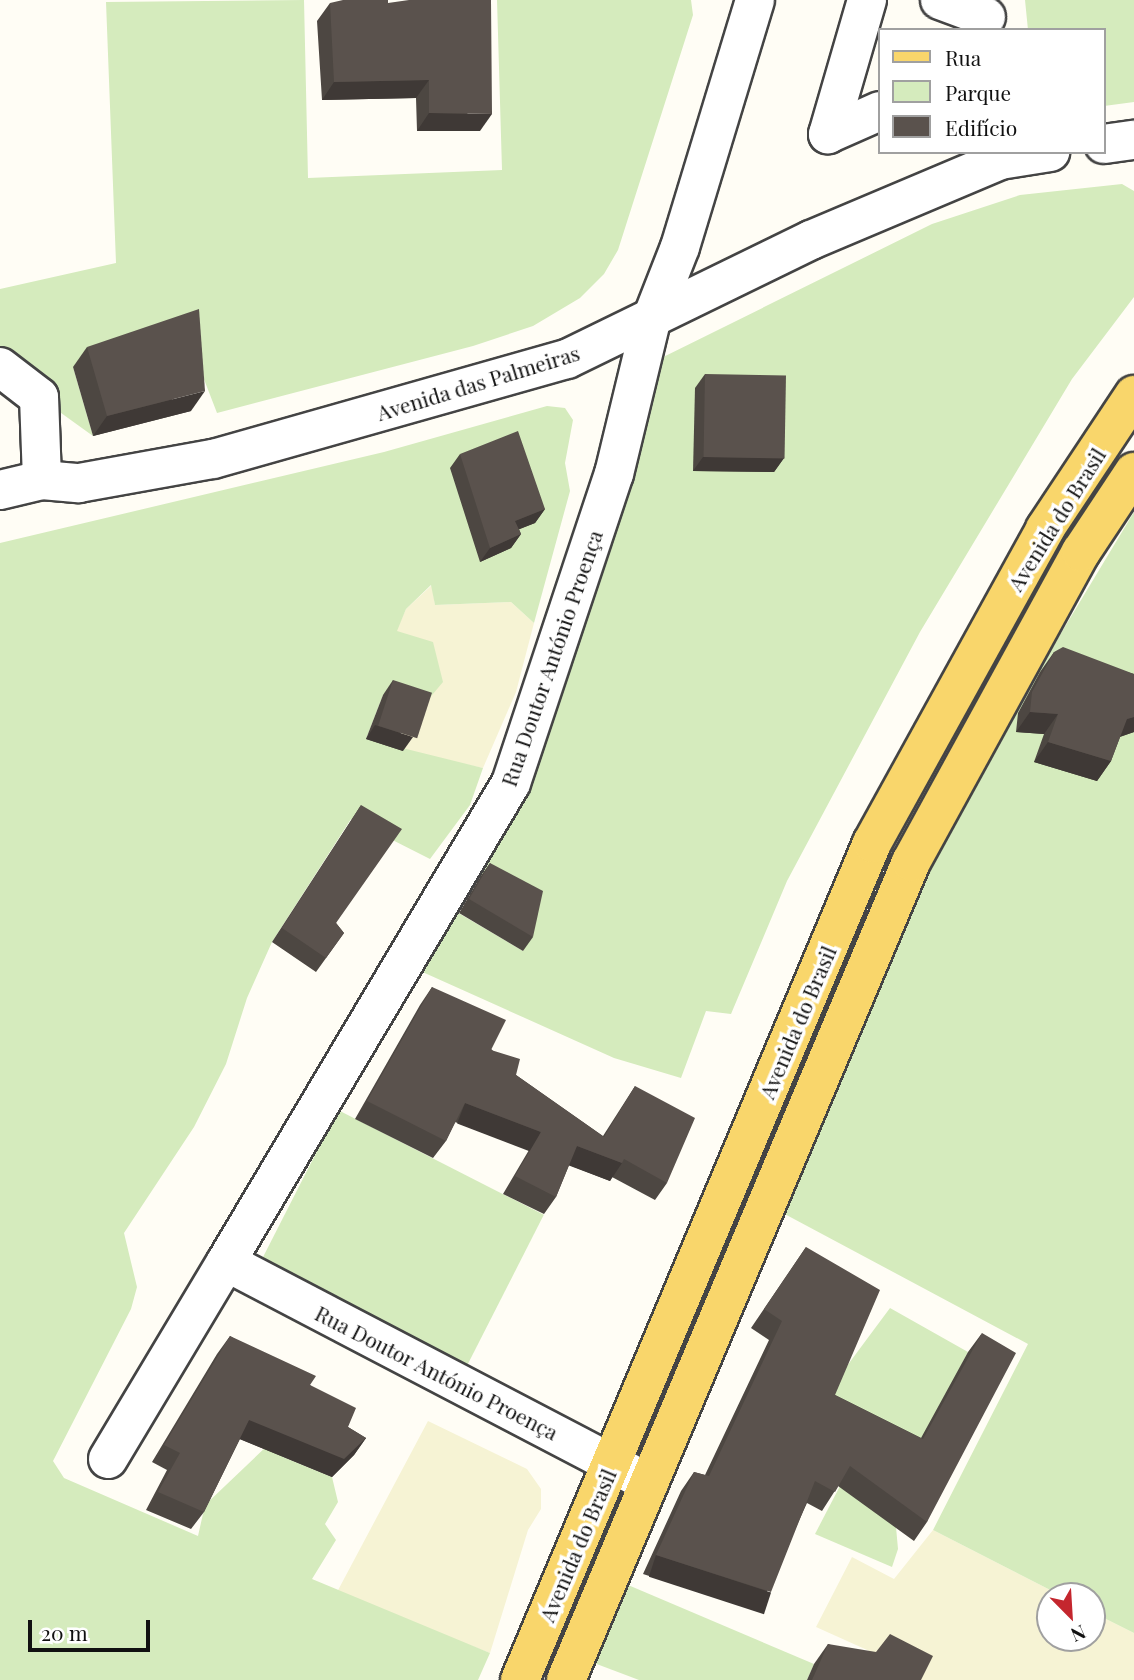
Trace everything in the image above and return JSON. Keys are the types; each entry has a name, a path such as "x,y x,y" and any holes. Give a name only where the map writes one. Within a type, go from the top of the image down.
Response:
{"main road":[{"name":"Avenida do Brasil","path":"520,1680 872,843 1045,529 1134,396"},
{"name":"Avenida do Brasil","path":"566,1680 911,862 1081,552 1134,472"}],"street":[{"name":"Rua Doutor António Proença","path":"108,1460 511,783 614,474 651,321 680,247 755,0"},
{"path":"867,0 828,134 878,112"},
{"path":"940,0 987,16"},
{"name":"Avenida das Palmeiras","path":"0,490 42,481 79,483 213,459 567,359 651,321 811,240 1000,156 1024,154"},
{"path":"0,367 39,397 42,481"},
{"name":"Rua Doutor António Proença","path":"226,1262 649,1483"}],"shaded area":[{"path":"432,585 435,605 511,602 534,623 516,692 483,768 403,751 396,631 406,609"},
{"path":"428,1421 527,1469 541,1489 541,1509 528,1530 490,1653 336,1594"},
{"path":"933,1530 1036,1583 1036,1652 1106,1652 1106,1619 1134,1633 1134,1680 917,1680 876,1654 816,1627 852,1557 894,1579"}],"green space":[{"path":"304,0 308,178 502,170 497,0 691,0 693,15 618,250 604,274 580,298 533,326 473,346 217,413 185,330 73,367 93,436 0,369 0,289 116,263 106,2"},
{"path":"1025,0 1134,0 1134,102 1106,106 1106,28 1028,28"},
{"path":"1122,184 1134,191 1134,297 1072,379 920,632 787,881 731,1014 706,1011 681,1078 614,1058 418,970 448,907 523,951 533,905 470,871 641,368 932,224 1020,195"},
{"path":"547,406 565,408 573,420 565,463 570,491 534,623 511,602 435,605 431,585 406,609 397,631 433,642 443,682 422,707 383,695 366,739 483,768 470,805 430,859 351,819 272,942 247,998 226,1064 194,1127 124,1233 137,1287 131,1309 53,1461 64,1478 198,1536 205,1505 269,1444 283,1457 332,1477 338,1502 325,1524 336,1540 312,1579 490,1653 478,1680 0,1680 0,543 384,452"},
{"path":"1134,512 1134,1633 1106,1619 1106,1582 1036,1583 933,1530 1028,1344 779,1211 907,905 1019,703"},
{"path":"338,1110 544,1215 467,1365 261,1261"},
{"path":"890,1308 968,1352 922,1442 808,1384 835,1382"},
{"path":"866,1436 896,1527 898,1549 892,1567 815,1534"},
{"path":"621,1582 814,1664 807,1680 639,1680 594,1663"}],"building":[{"path":"343,0 388,0 388,3 409,0 491,0 492,114 429,113 429,80 334,82 330,3"},
{"path":"199,309 205,391 107,416 87,347"},
{"path":"705,374 786,375 785,458 704,457"},
{"path":"518,431 545,509 515,521 521,534 490,548 460,454"},
{"path":"1063,647 1134,674 1134,717 1127,719 1111,761 1048,742 1058,714 1030,712 1032,692 1054,652"},
{"path":"393,680 432,693 417,738 378,726"},
{"path":"361,805 402,829 336,923 344,933 326,958 282,928"},
{"path":"490,863 543,891 533,937 469,899"},
{"path":"432,987 506,1020 491,1050 520,1059 516,1075 604,1137 635,1086 695,1118 667,1183 624,1159 622,1163 577,1146 556,1197 515,1176 541,1132 465,1103 446,1141 367,1101"},
{"path":"806,1247 880,1290 835,1395 923,1439 982,1333 1016,1353 927,1522 850,1466 835,1492 815,1481 771,1592 656,1555 694,1472 709,1476 782,1321 764,1309"},
{"path":"230,1336 316,1376 310,1385 356,1408 348,1427 366,1438 344,1459 249,1420 204,1512 158,1492 180,1453 164,1445"},
{"path":"890,1634 933,1656 921,1680 812,1680 828,1644 876,1652"}]}
